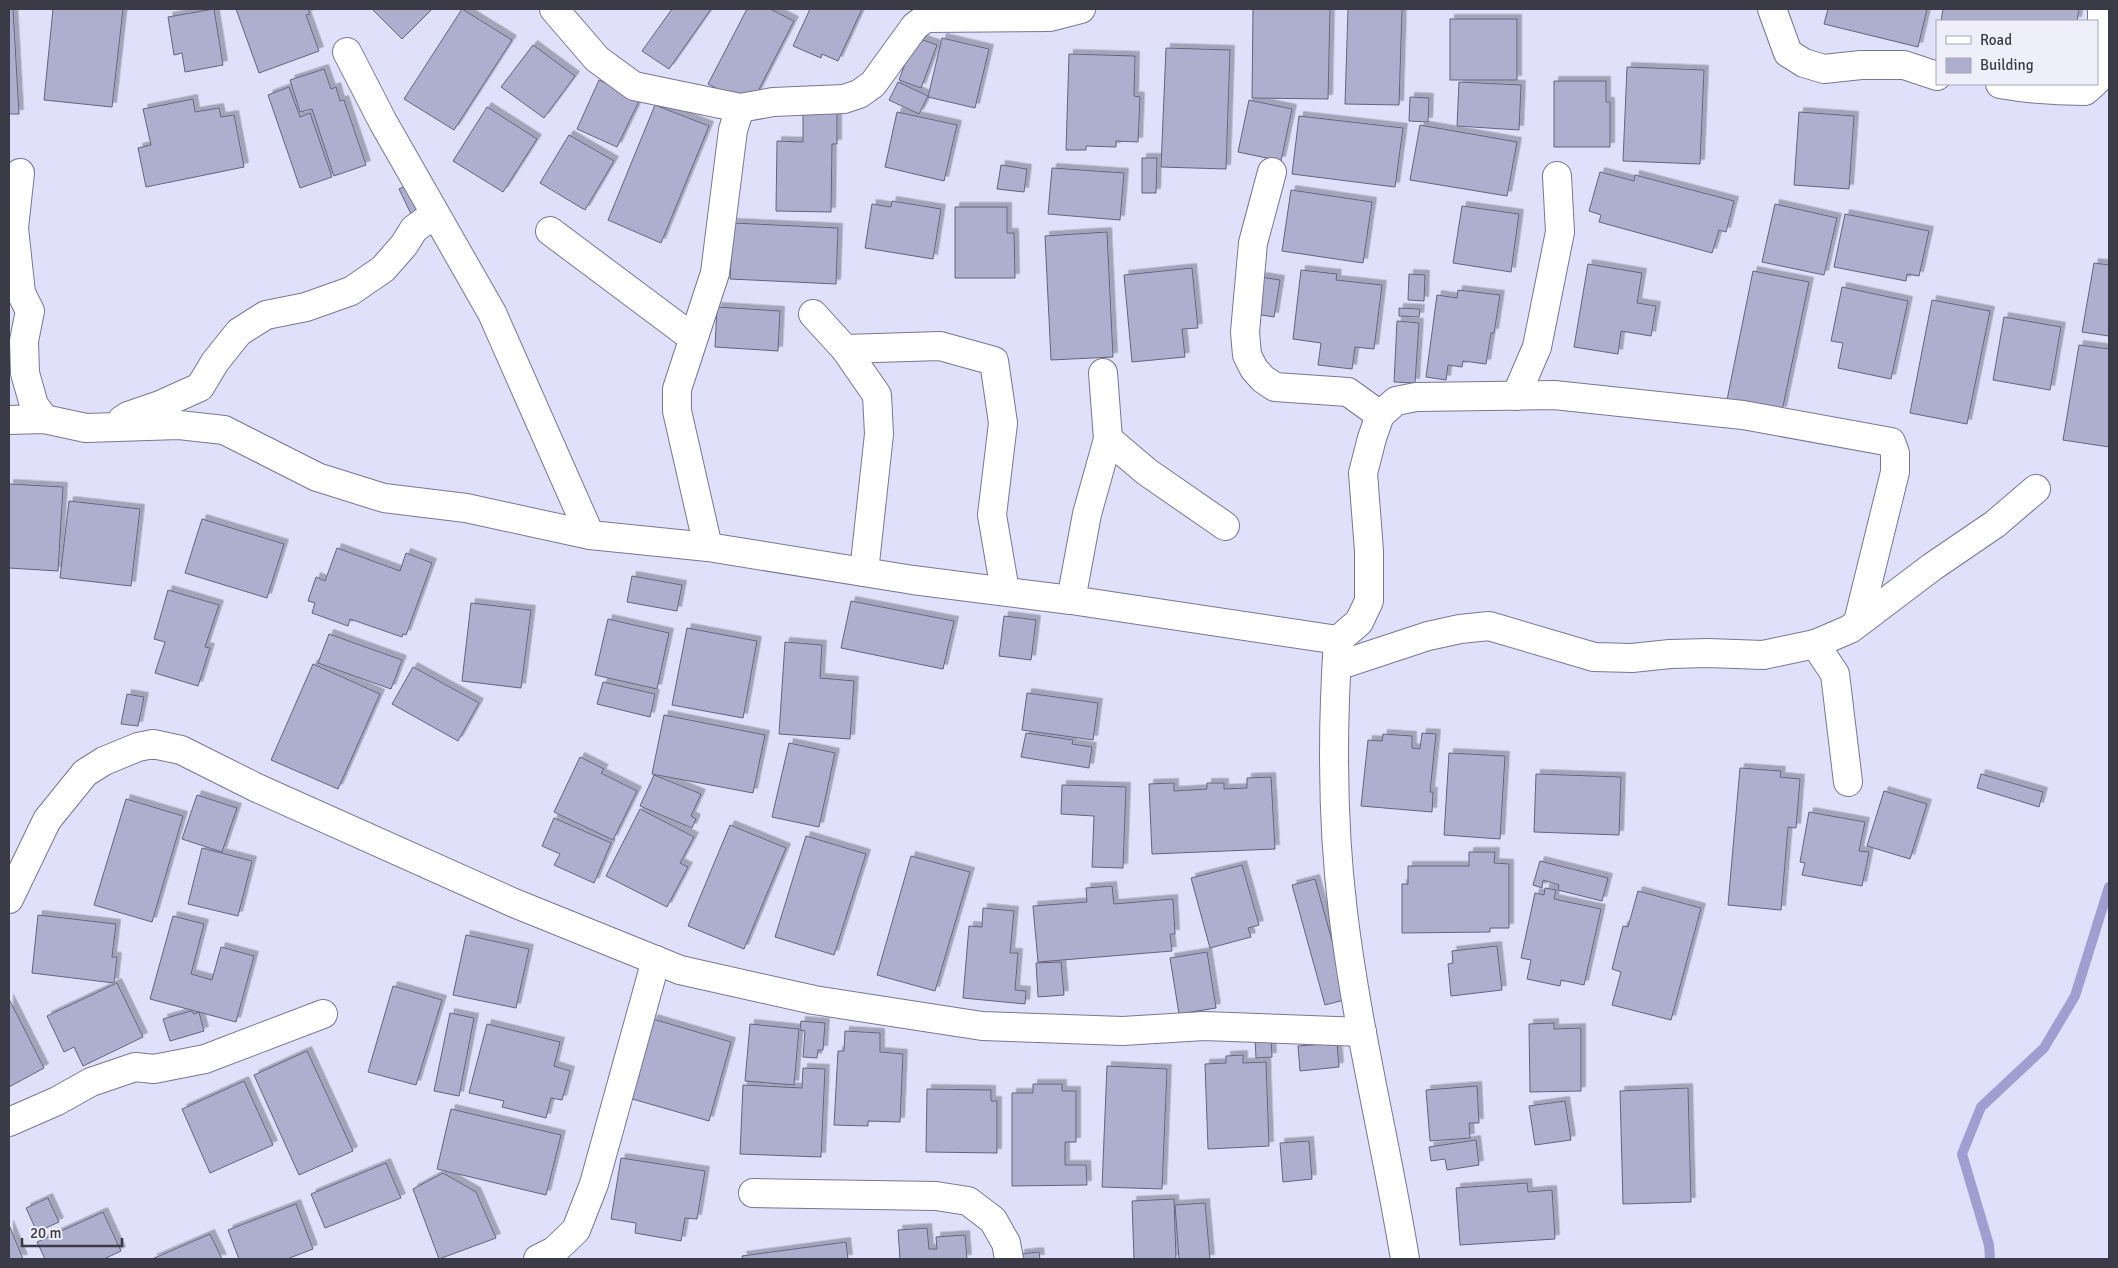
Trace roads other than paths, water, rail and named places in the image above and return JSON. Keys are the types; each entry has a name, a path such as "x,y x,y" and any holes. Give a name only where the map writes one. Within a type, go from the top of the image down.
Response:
{"street":[{"path":"554,9 597,59 634,86 740,108 773,102 844,99 860,94 874,84 915,26 926,14 1050,17 1081,9"},
{"path":"1772,9 1788,53 1804,63 1824,69 1861,65 1904,65 1936,76"},
{"path":"2098,73 2102,46 2102,9"},
{"path":"348,52 383,122 492,313 590,535"},
{"path":"2006,85 2022,88 2085,91 2092,85"},
{"path":"708,547 677,411 677,389 715,272 733,130 740,108"},
{"path":"1272,172 1253,243 1245,332 1247,354 1258,374 1275,387 1348,392 1380,415"},
{"path":"20,173 14,228 21,293 30,311 24,341 25,373 34,405 44,419"},
{"path":"1516,396 1537,347 1560,232 1557,176"},
{"path":"114,427 128,416 160,405 200,387 215,362 239,332 266,315 306,307 351,291 375,275 388,263 414,229 435,214"},
{"path":"550,231 693,338"},
{"path":"813,314 845,349 877,395 879,434 864,572"},
{"path":"845,349 940,346 994,361 1003,423 992,515 1005,591"},
{"path":"1071,600 1087,514 1108,439 1103,373"},
{"path":"1405,1259 1362,1032 1343,912 1334,801 1338,640 1358,622 1369,601 1369,551 1363,473 1380,415 1396,401 1416,397 1554,395 1743,415 1891,442 1896,453 1895,472 1858,622"},
{"path":"9,420 44,419 86,428 179,426 224,430 317,477 384,498 466,508 590,535 708,547 864,572 1071,600 1338,640"},
{"path":"1108,439 1147,472 1224,526"},
{"path":"1337,666 1428,636 1460,629 1489,626 1594,657 1632,658 1708,652 1763,655 1815,644 1850,629 1932,567 1995,524 2036,489"},
{"path":"1815,644 1834,674 1848,782"},
{"path":"9,899 47,820 86,773 104,761 138,747 153,744 181,750 257,788 514,903 680,970 814,1000 982,1026 1124,1031 1204,1026 1362,1032"},
{"path":"538,1259 554,1251 576,1230 594,1184 656,960"},
{"path":"9,1122 57,1101 91,1082 135,1067 154,1069 205,1059 324,1014"},
{"path":"753,1193 936,1196 968,1201 993,1220 1006,1243 1009,1259"}],"waterway":[{"path":"1990,1259 1989,1245 1962,1154 1981,1107 2044,1048 2075,996 2109,887"}]}
